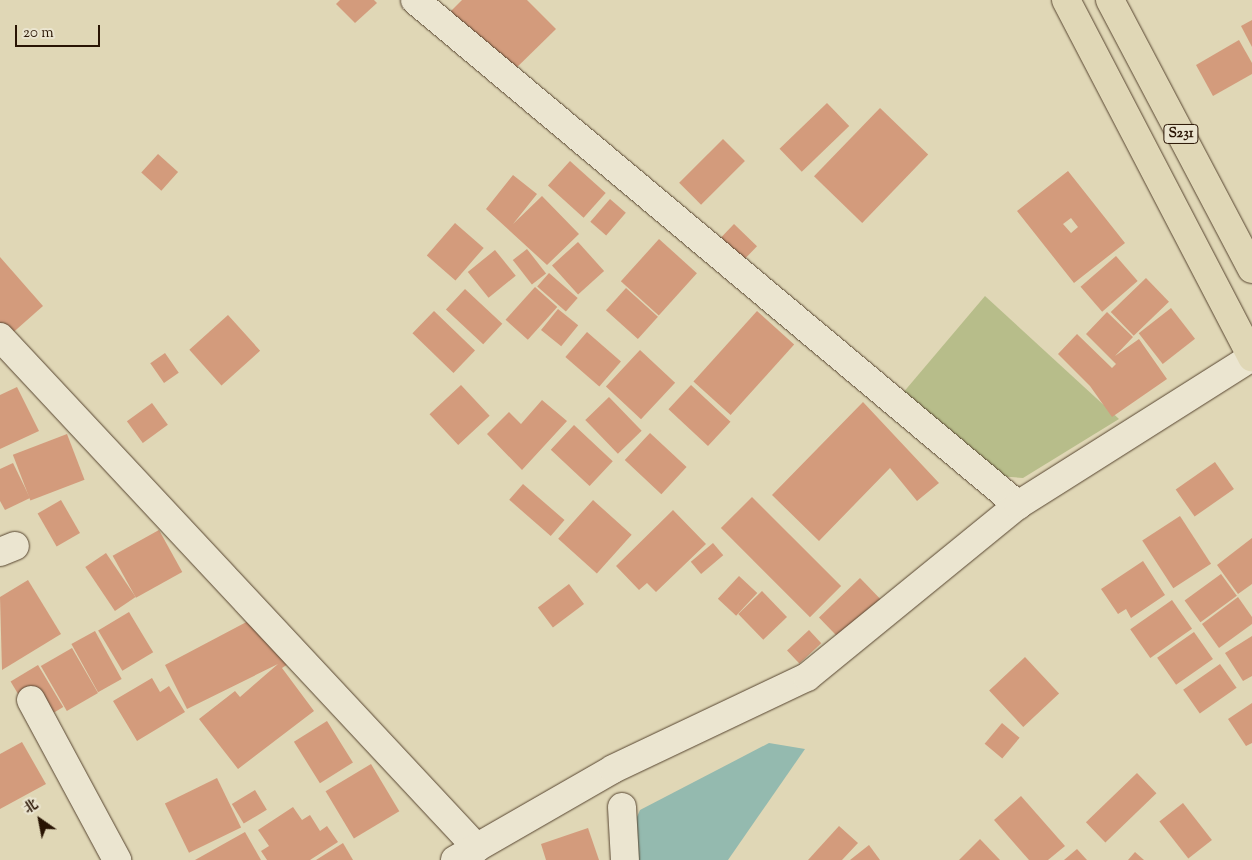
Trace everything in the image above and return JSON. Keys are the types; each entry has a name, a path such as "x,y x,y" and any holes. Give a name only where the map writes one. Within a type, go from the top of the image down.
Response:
{"main road":[{"path":"1066,0 1252,357"},
{"name":"S231","path":"1110,0 1252,269"}],"street":[{"path":"415,0 1018,505"},
{"path":"0,337 466,854 613,769 807,677 1018,505 1252,357"},
{"path":"31,700 117,860"},
{"path":"622,807 625,860"}],"green space":[{"path":"985,296 1119,419 1023,478 997,476 902,394"}],"water":[{"path":"769,743 805,749 728,860 632,860 629,835 640,810"}],"building":[{"path":"340,0 374,0 377,3 355,23 336,4"},
{"path":"462,0 527,0 556,29 508,76 448,14"},
{"path":"1252,20 1252,47 1241,26"},
{"path":"1239,40 1252,63 1252,74 1213,96 1196,65"},
{"path":"827,103 849,126 802,172 780,149"},
{"path":"880,108 928,155 862,223 814,176"},
{"path":"723,139 745,161 701,205 679,183"},
{"path":"158,154 178,172 161,191 141,173"},
{"path":"570,161 606,193 584,218 548,186"},
{"path":"1068,171 1125,243 1074,283 1017,211","holes":["1071,218 1078,227 1071,233 1063,224"]},
{"path":"513,175 537,194 513,224 542,196 579,234 547,265 486,209"},
{"path":"610,199 626,213 606,235 590,222"},
{"path":"455,223 484,248 455,280 427,255"},
{"path":"734,224 757,246 738,266 715,244"},
{"path":"659,239 697,273 659,315 621,281"},
{"path":"578,242 604,271 578,294 552,265"},
{"path":"527,249 546,273 532,285 513,260"},
{"path":"495,250 516,276 489,298 468,272"},
{"path":"1116,256 1138,281 1102,312 1081,287"},
{"path":"0,257 43,306 0,344"},
{"path":"549,273 578,298 566,312 537,287"},
{"path":"1146,278 1169,302 1134,336 1111,312"},
{"path":"535,287 557,307 528,340 506,320"},
{"path":"626,288 658,317 638,339 606,310"},
{"path":"465,289 502,324 483,344 446,309"},
{"path":"1171,308 1195,339 1163,364 1139,333"},
{"path":"558,309 578,325 561,346 541,330"},
{"path":"434,311 475,351 453,373 412,333"},
{"path":"757,311 794,344 731,415 693,382"},
{"path":"1107,312 1133,337 1115,356 1139,339 1167,379 1112,417 1090,386 1058,354 1077,334 1112,368 1116,364 1086,334"},
{"path":"228,315 260,351 221,385 189,350"},
{"path":"587,332 621,362 599,386 565,357"},
{"path":"640,350 675,383 641,419 606,387"},
{"path":"165,353 179,373 164,383 150,363"},
{"path":"461,385 490,416 458,445 430,414"},
{"path":"691,385 730,422 708,446 668,409"},
{"path":"17,387 39,431 0,449 0,395"},
{"path":"609,397 642,431 618,454 585,420"},
{"path":"542,400 567,421 522,470 487,434 509,412 521,424"},
{"path":"863,402 939,483 917,501 890,468 819,541 772,495"},
{"path":"152,403 168,425 143,443 127,421"},
{"path":"574,425 613,461 590,486 551,450"},
{"path":"650,433 687,467 661,494 625,460"},
{"path":"67,434 85,480 30,501 13,455"},
{"path":"1215,462 1234,489 1195,517 1176,490"},
{"path":"13,463 30,498 5,510 0,501 0,469"},
{"path":"523,484 565,520 551,536 509,500"},
{"path":"752,497 841,586 810,617 721,528"},
{"path":"61,500 80,533 57,546 38,514"},
{"path":"593,500 632,535 597,573 558,539"},
{"path":"673,510 706,544 656,592 647,583 639,590 616,566"},
{"path":"1180,516 1211,564 1173,588 1142,541"},
{"path":"159,530 182,572 136,598 113,556"},
{"path":"1252,538 1252,584 1238,594 1217,565"},
{"path":"713,543 723,555 701,574 691,562"},
{"path":"106,553 136,597 115,611 85,567"},
{"path":"1143,561 1165,595 1131,618 1126,609 1118,614 1101,589"},
{"path":"1221,574 1237,596 1200,622 1185,600"},
{"path":"739,576 757,593 736,616 718,599"},
{"path":"860,578 882,601 841,641 819,618"},
{"path":"28,580 61,634 2,670 0,597"},
{"path":"569,584 584,604 553,627 538,607"},
{"path":"762,591 787,617 763,640 738,614"},
{"path":"1238,597 1252,617 1252,624 1219,648 1202,624"},
{"path":"1172,600 1192,629 1150,658 1130,629"},
{"path":"129,612 153,652 122,671 98,631"},
{"path":"254,618 294,660 282,668 314,711 238,769 199,719 235,691 240,697 278,664 187,709 165,665"},
{"path":"809,630 821,643 799,664 787,650"},
{"path":"95,631 122,679 98,692 71,644"},
{"path":"1194,632 1213,659 1176,685 1157,658"},
{"path":"1252,636 1252,676 1243,681 1225,653"},
{"path":"72,648 98,693 67,711 41,666"},
{"path":"1025,657 1059,694 1023,727 989,690"},
{"path":"1220,664 1237,688 1200,714 1183,690"},
{"path":"38,665 63,707 36,723 11,681"},
{"path":"152,678 160,692 169,686 185,712 137,741 113,701"},
{"path":"1252,703 1252,743 1246,746 1228,719"},
{"path":"327,721 353,763 320,783 294,742"},
{"path":"1002,723 1020,738 1002,758 985,744"},
{"path":"22,742 46,784 0,809 0,754"},
{"path":"371,764 399,811 354,838 326,791"},
{"path":"1137,773 1156,793 1105,842 1086,822"},
{"path":"217,778 241,827 189,853 165,803"},
{"path":"255,790 267,810 244,824 232,804"},
{"path":"1021,796 1065,846 1048,860 1029,860 994,820"},
{"path":"1183,803 1212,840 1188,859 1159,821"},
{"path":"293,807 302,820 310,815 320,831 327,826 338,842 310,860 267,860 261,851 269,846 258,830"},
{"path":"839,826 858,843 842,860 808,860"},
{"path":"588,828 599,860 546,860 541,844"},
{"path":"245,832 261,860 195,860"},
{"path":"980,839 1000,860 959,860"},
{"path":"343,843 353,860 316,860"},
{"path":"869,845 880,860 850,860"},
{"path":"1077,849 1087,860 1064,860"},
{"path":"1135,852 1144,860 1128,860"}]}
